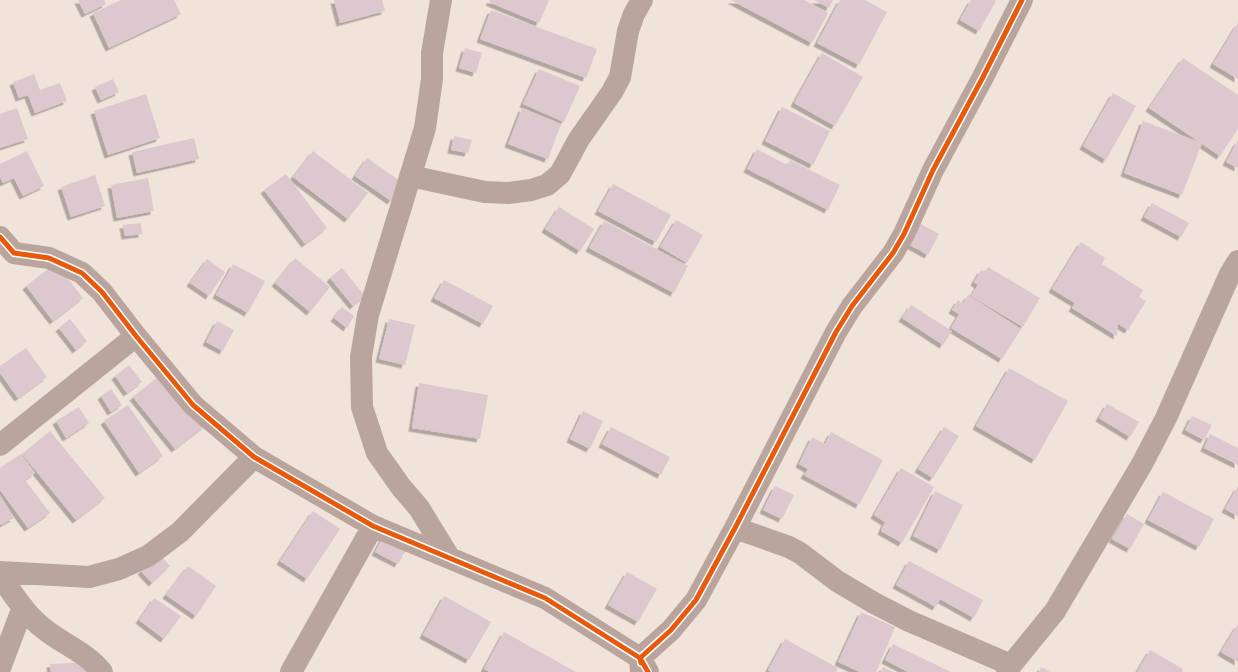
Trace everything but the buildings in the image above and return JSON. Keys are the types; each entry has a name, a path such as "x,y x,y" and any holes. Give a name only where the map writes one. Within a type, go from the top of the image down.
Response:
{"street":[{"path":"441,0 432,54 432,79 425,128 368,315 361,357 362,407 377,453 401,487 419,508 449,557"},
{"path":"410,176 485,192 508,193 531,190 547,185 560,174 579,139 612,92 620,77 628,31 634,14 642,0"},
{"path":"0,237 14,253 49,258 82,273 102,292 193,405 254,457 373,526 545,598 643,667 696,600 735,528 836,332 852,306 893,253 904,234 933,170 1022,0"},
{"path":"735,528 789,547 838,580 909,622 1009,668 1055,611 1142,464 1166,418 1230,274 1238,261"},
{"path":"0,444 136,336"},
{"path":"0,572 89,577 119,569 148,556 180,532 254,457"},
{"path":"291,672 373,526"},
{"path":"0,576 23,607 43,628 85,655 102,672"},
{"path":"0,668 23,607"}],"cycle path":[{"path":"641,663 640,658 671,630 696,600 735,528 836,332 852,306 893,253 904,234 933,170 1022,0"},
{"path":"0,237 14,253 49,258 82,273 102,292 193,405 254,457 373,526 545,598 640,658 648,672"}]}
